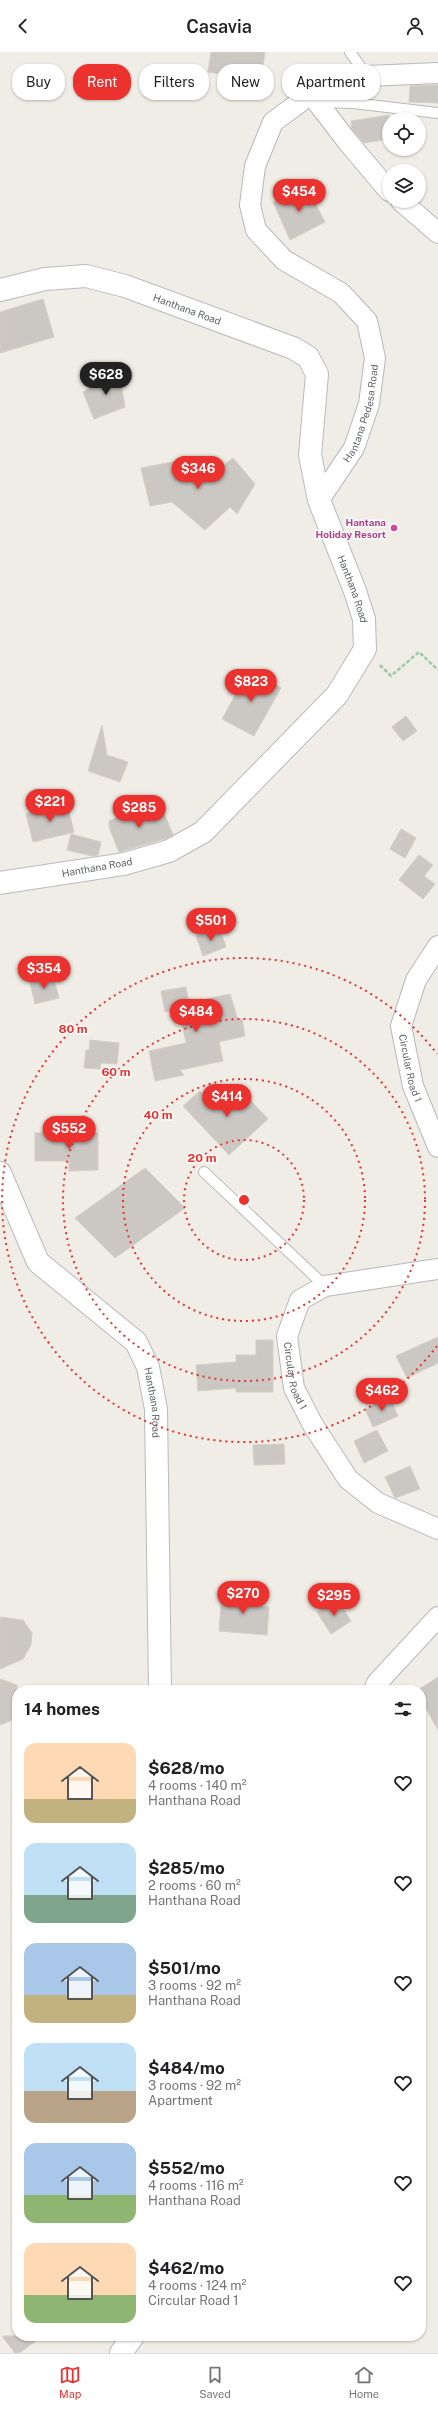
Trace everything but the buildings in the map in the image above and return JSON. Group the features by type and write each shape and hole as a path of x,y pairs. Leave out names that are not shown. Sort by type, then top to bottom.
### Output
{"street":[{"name":"Hantana Pedesa Road","path":"380,75 438,73"},
{"name":"Hantana Pedesa Road","path":"311,100 273,122 255,166 250,204 256,230 284,260 341,293 367,321 375,358 370,404 354,448 319,500"},
{"path":"316,100 382,182"},
{"path":"409,208 438,233"},
{"name":"Hanthana Road","path":"0,290 45,279 86,276 132,288 293,348 308,357 317,374 310,455 319,500 362,612 365,649 337,695 203,832 169,851 124,864 0,884"},
{"name":"Circular Road 1","path":"438,946 416,980 400,1026 413,1086 438,1147"},
{"name":"Hanthana Road","path":"0,1173 38,1262 136,1342 148,1366 156,1409 160,1685"},
{"name":"Circular Road 1","path":"438,1269 325,1286 300,1300 287,1336 294,1388 313,1425 348,1479 378,1503 438,1528"},
{"path":"376,1685 438,1617"},
{"path":"120,2353 129,2341"}],"lane":[{"path":"350,52 358,64"},
{"path":"330,100 438,113"},
{"path":"204,1172 325,1286"}],"path":[{"path":"365,649 391,676 418,652 438,670"}],"place":[{"name":"Hantana Holiday Resort","path":"394,528"}]}
